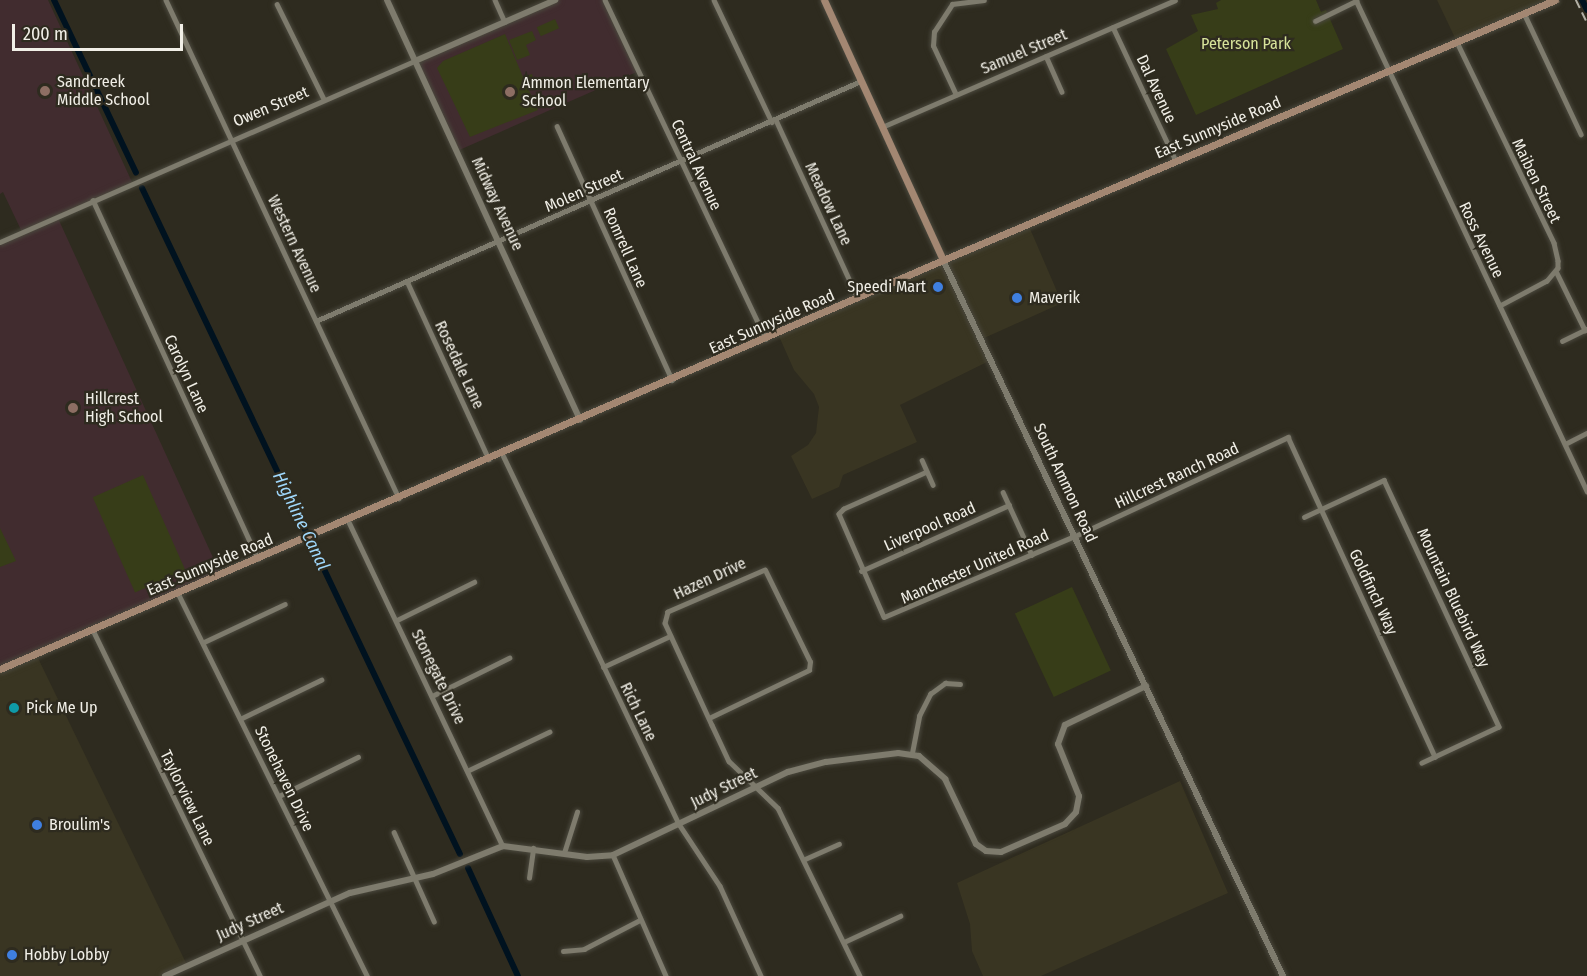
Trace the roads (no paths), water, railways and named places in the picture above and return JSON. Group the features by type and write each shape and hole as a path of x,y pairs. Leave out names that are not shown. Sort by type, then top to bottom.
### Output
{"main road":[{"name":"South Ammon Road","path":"824,0 943,260"},
{"name":"East Sunnyside Road","path":"0,669 580,420 943,260 1555,0"}],"street":[{"name":"Western Avenue","path":"166,0 399,498"},
{"name":"Midway Avenue","path":"387,0 580,420"},
{"path":"495,0 505,22"},
{"name":"Owen Street","path":"0,242 231,139 555,0"},
{"name":"Central Avenue","path":"605,0 766,339"},
{"name":"Meadow Lane","path":"714,0 858,299"},
{"path":"956,95 933,46 934,32 952,2 984,0"},
{"name":"Samuel Street","path":"882,127 1175,0"},
{"path":"1315,21 1356,0"},
{"name":"Ross Avenue","path":"1356,0 1587,491"},
{"path":"277,4 324,99"},
{"path":"1524,13 1581,134"},
{"name":"Dal Avenue","path":"1113,27 1176,161"},
{"name":"Maiben Street","path":"1457,42 1554,243 1556,271"},
{"path":"1046,56 1062,92"},
{"name":"Molen Street","path":"316,321 861,81"},
{"name":"Romrell Lane","path":"556,126 672,380"},
{"name":"Carolyn Lane","path":"93,200 258,559"},
{"name":"South Ammon Road","path":"943,260 1283,976"},
{"path":"1500,306 1548,281 1556,271 1586,330 1562,341"},
{"name":"Rosedale Lane","path":"407,281 489,459"},
{"path":"1565,444 1587,433"},
{"name":"Hillcrest Ranch Road","path":"1075,536 1288,437"},
{"name":"Goldfinch Way","path":"1288,437 1435,757"},
{"name":"Rich Lane","path":"502,453 679,824 720,886 761,976"},
{"path":"922,460 933,485"},
{"path":"861,571 839,514 844,509 927,472"},
{"name":"Mountain Bluebird Way","path":"1321,509 1384,480 1499,727 1435,757"},
{"path":"1003,492 1032,555"},
{"name":"Liverpool Road","path":"861,571 1009,505"},
{"path":"1304,517 1321,509"},
{"name":"Stonegate Drive","path":"348,520 434,695 503,846"},
{"name":"Manchester United Road","path":"861,571 885,617 1075,536"},
{"name":"Hazen Drive","path":"670,636 665,624 668,612 758,570 770,573 810,662 809,670 709,718"},
{"path":"397,620 474,582"},
{"name":"Stonehaven Drive","path":"178,593 242,718 367,976"},
{"path":"204,642 285,604"},
{"name":"Taylorview Lane","path":"93,630 260,976"},
{"path":"603,668 670,636 729,761 742,777 758,787 778,808 805,859 860,976"},
{"path":"434,695 509,658"},
{"path":"242,718 321,680"},
{"path":"960,684 945,683 930,694 919,716 912,753 928,762 945,779 976,844 986,851 1001,852 1065,824 1076,812 1079,796 1058,744 1065,725 1146,686"},
{"path":"469,770 549,732"},
{"name":"Judy Street","path":"165,976 330,902 376,885 415,878 503,846 534,848 587,857 613,855 788,772 826,762 912,753"},
{"path":"279,796 358,757"},
{"path":"1422,763 1435,757"},
{"path":"564,853 576,812"},
{"path":"394,832 434,921"},
{"path":"805,859 839,844"},
{"path":"529,878 534,848"},
{"path":"613,855 666,976"},
{"path":"844,942 900,916"},
{"path":"563,951 584,949 640,920"}],"waterway":[{"name":"Highline Canal","path":"54,0 136,173"},
{"path":"1582,0 1587,10"},
{"name":"Highline Canal","path":"142,188 460,854"},
{"path":"468,868 518,976"}],"railway":[{"path":"1576,0 1587,23"}],"place":[{"name":"Sandcreek Middle School","path":"45,91"},
{"name":"Ammon Elementary School","path":"510,92"},
{"name":"Speedi Mart","path":"938,287"},
{"name":"Maverik","path":"1017,298"},
{"name":"Hillcrest High School","path":"73,408"},
{"name":"Pick Me Up","path":"14,708"},
{"name":"Broulim's","path":"37,825"},
{"name":"Hobby Lobby","path":"12,955"}],"park label":[{"name":"Peterson Park","path":"1246,44"}]}
